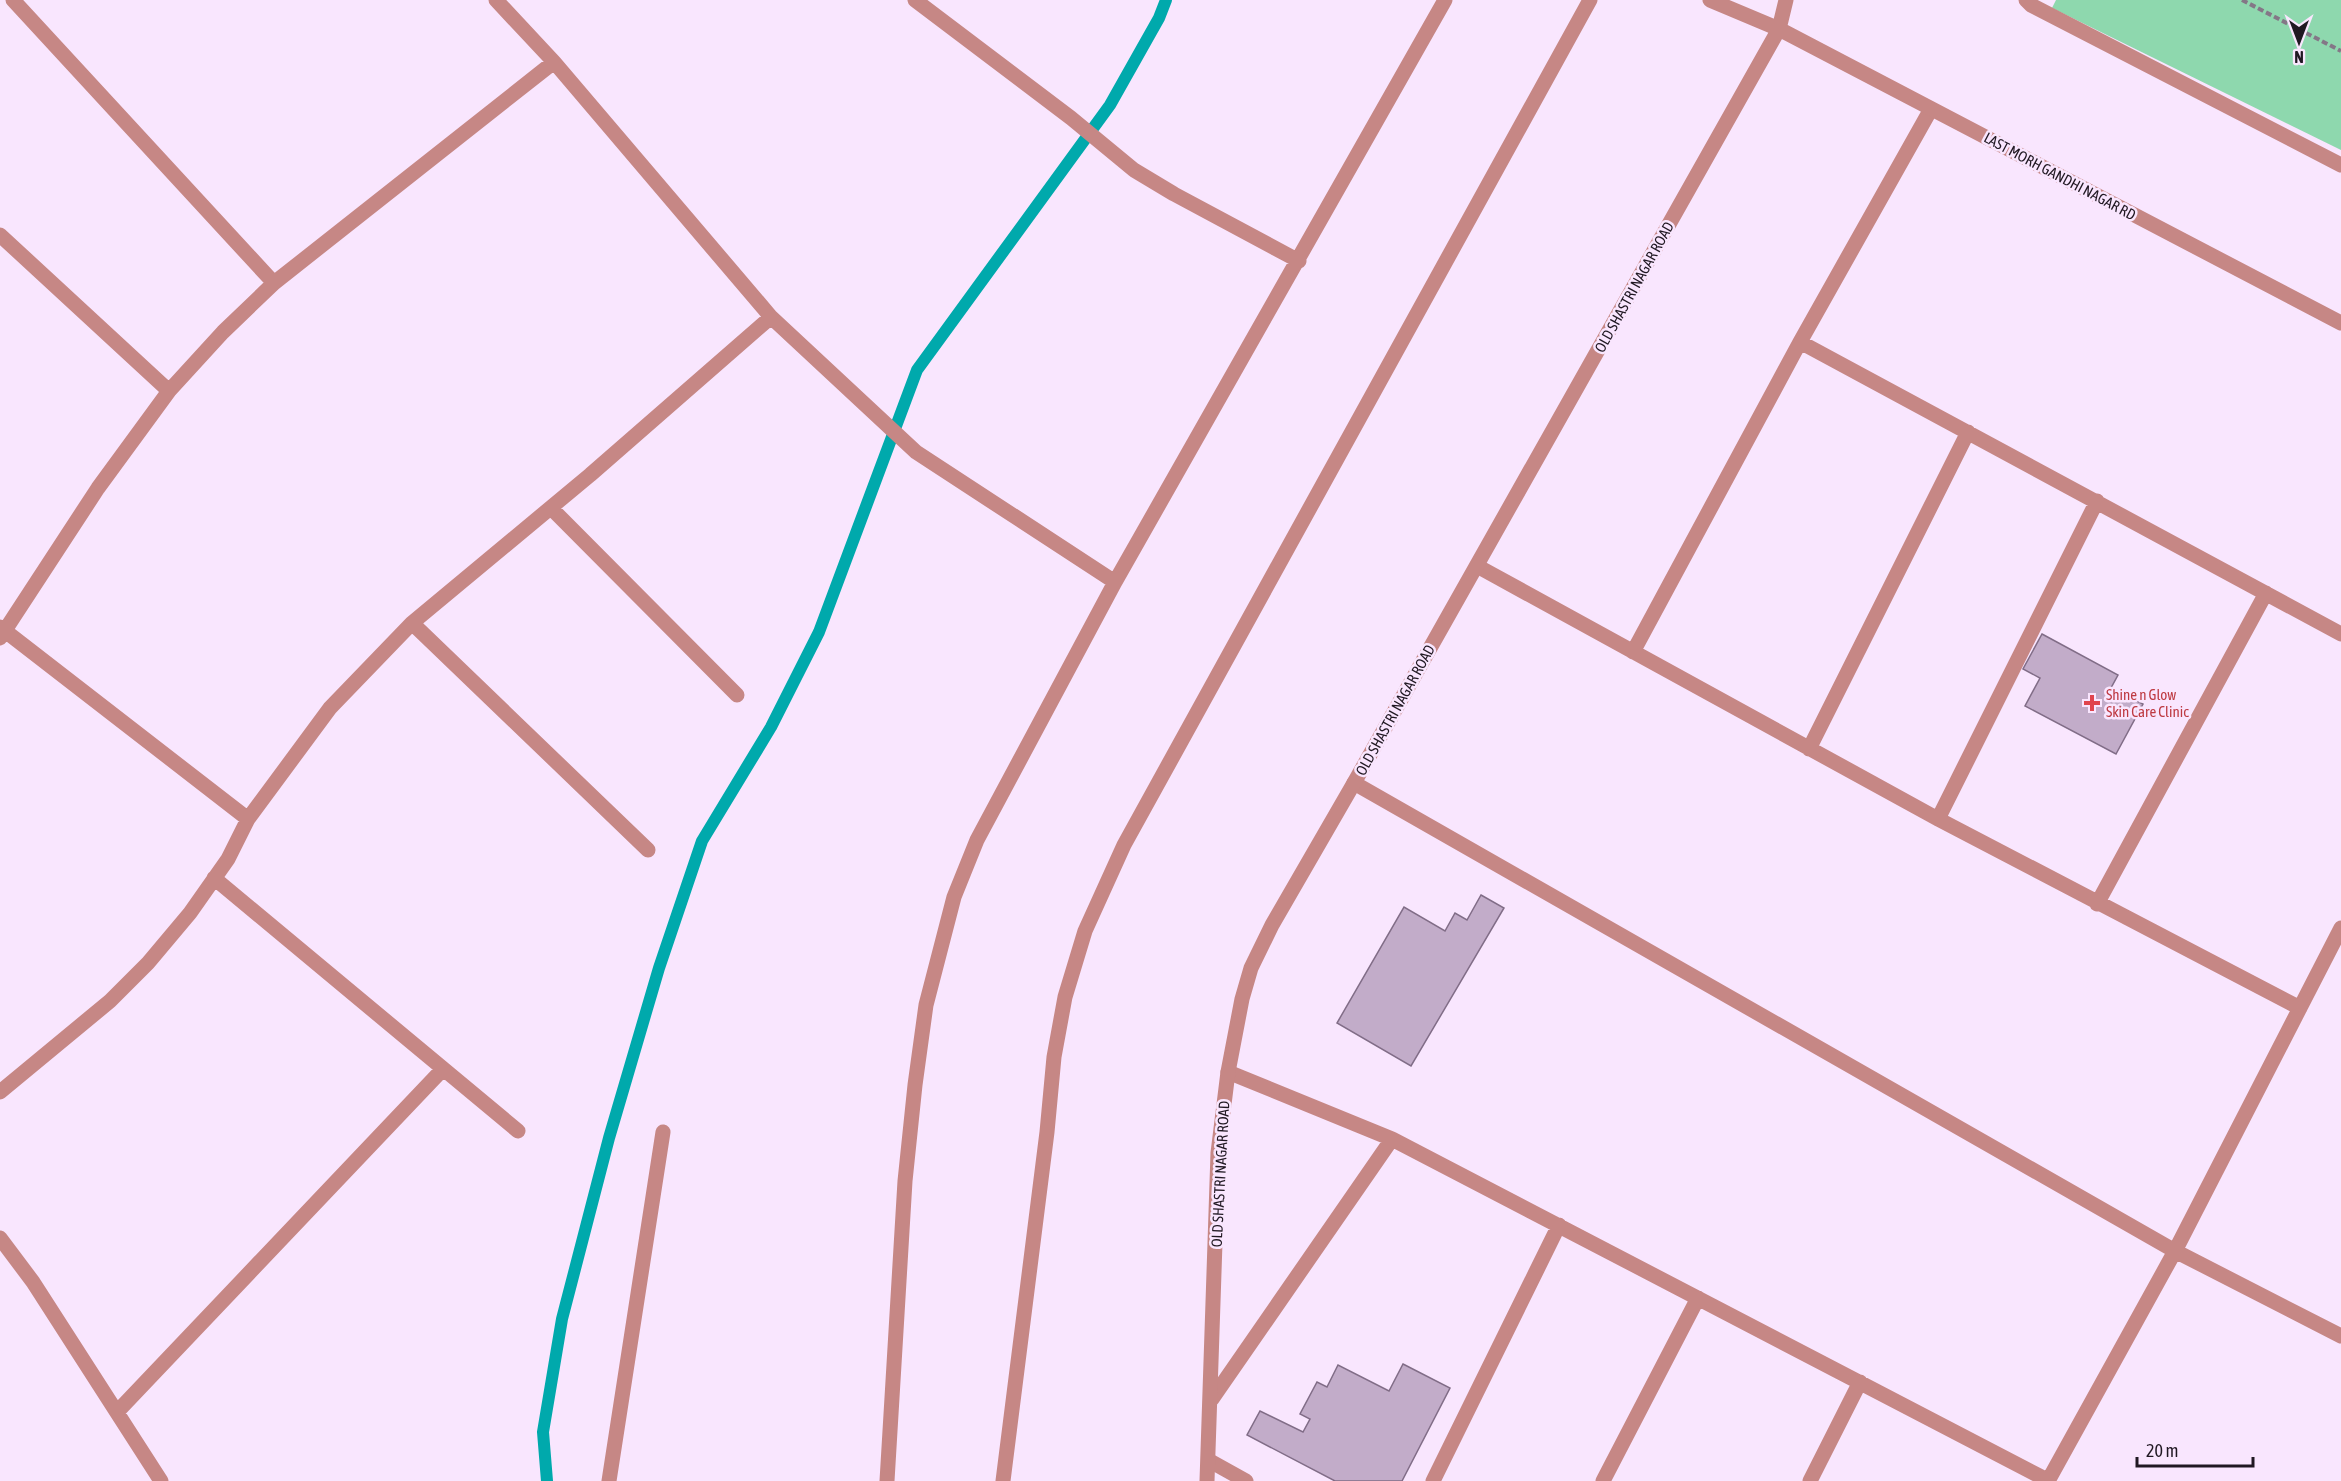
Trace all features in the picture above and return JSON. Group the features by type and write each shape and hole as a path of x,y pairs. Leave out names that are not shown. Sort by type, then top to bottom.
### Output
{"street":[{"path":"13,0 274,283"},
{"path":"496,0 554,62 771,317 864,406 916,452 1115,582"},
{"path":"915,0 1071,118 1134,170 1299,261"},
{"path":"887,1481 905,1181 926,1005 954,897 977,840 1115,582 1445,0"},
{"path":"1003,1481 1047,1132 1054,1057 1065,997 1085,931 1129,835 1590,0"},
{"name":"LAST MORH GANDHI NAGAR RD","path":"1710,0 1779,29 2341,323"},
{"name":"OLD SHASTRI NAGAR ROAD","path":"1208,1481 1218,1154 1228,1072 1242,999 1251,968 1272,925 1779,29 1786,0"},
{"path":"2026,0 2341,165"},
{"path":"248,819 2,632 98,488 169,391 223,332 274,283 554,62"},
{"path":"1633,652 1800,342 1931,109"},
{"path":"0,235 169,391"},
{"path":"0,1092 110,1000 140,971 190,913 228,859 248,819 330,708 412,623 550,508 771,317"},
{"path":"1800,342 2341,634"},
{"path":"1809,749 1968,432"},
{"path":"1938,819 2097,501"},
{"path":"550,508 737,695"},
{"path":"1477,566 1938,819 2300,1008"},
{"path":"2097,903 2266,593"},
{"path":"412,623 648,850"},
{"path":"1354,783 2175,1251 2341,1336"},
{"path":"214,878 518,1131"},
{"path":"1228,1072 1392,1139 2048,1481 2175,1251 2341,928"},
{"path":"117,1412 443,1069"},
{"path":"609,1481 663,1132"},
{"path":"1212,1399 1392,1139"},
{"path":"1433,1481 1559,1226"},
{"path":"0,1238 33,1282 161,1481"},
{"path":"1603,1481 1698,1298"},
{"path":"1810,1481 1860,1382"},
{"path":"1210,1461 1246,1481"}],"path":[{"path":"2242,0 2341,51"}],"green space":[{"path":"2056,0 2341,0 2341,150 2052,8"}],"building":[{"path":"2042,634 2118,675 2111,688 2143,704 2116,754 2025,706 2040,678 2023,669"},
{"path":"1481,895 1504,908 1411,1066 1337,1023 1404,907 1445,931 1455,913 1467,920"},
{"path":"1403,1364 1450,1388 1402,1481 1335,1481 1247,1435 1260,1411 1303,1432 1310,1419 1300,1414 1317,1382 1327,1387 1338,1365 1389,1391"}],"waterway":[{"path":"547,1481 543,1432 562,1319 609,1138 659,968 702,841 771,727 819,632 917,370 1110,105 1159,18 1166,0"}],"place":[{"name":"Shine n Glow Skin Care Clinic","path":"2092,703"}]}
